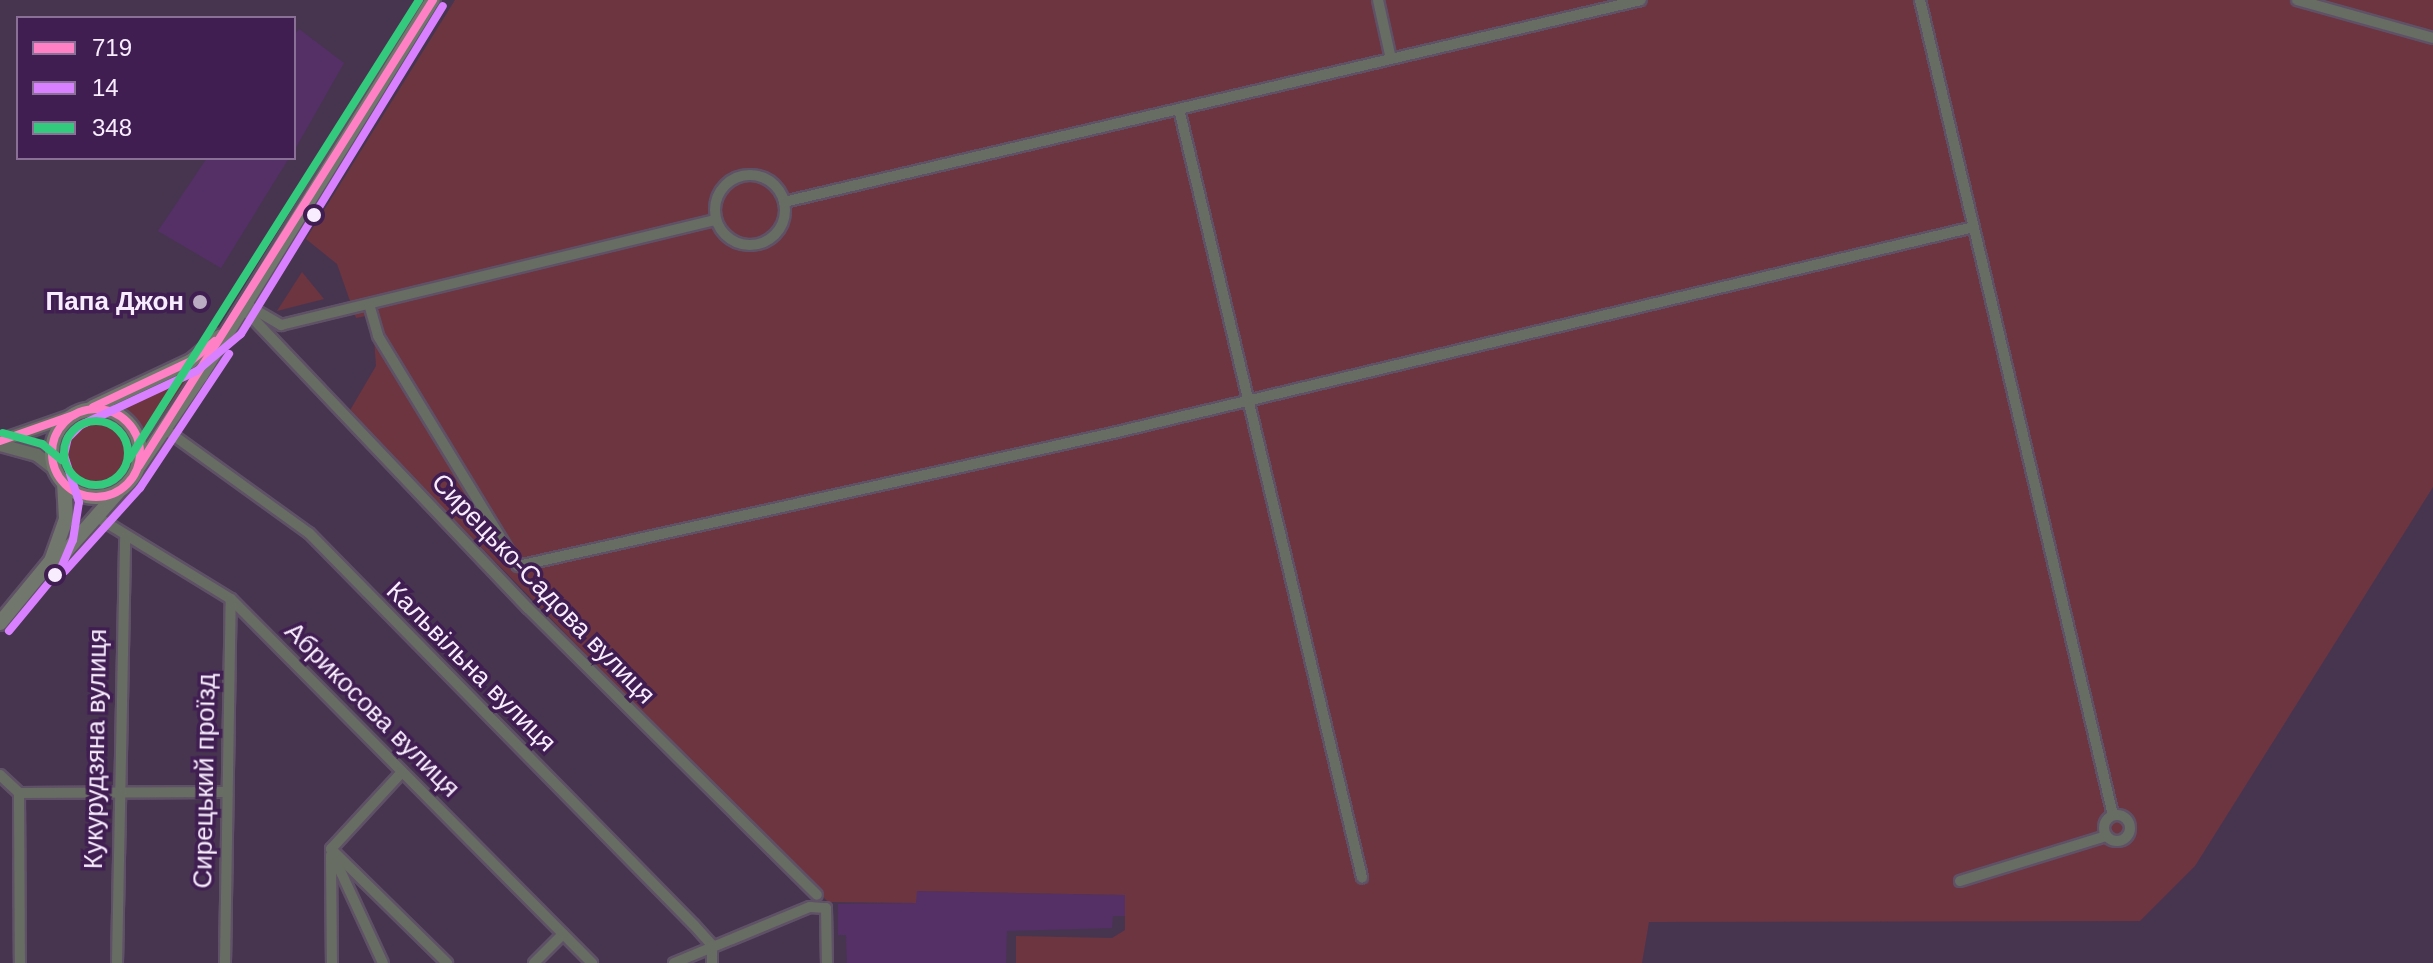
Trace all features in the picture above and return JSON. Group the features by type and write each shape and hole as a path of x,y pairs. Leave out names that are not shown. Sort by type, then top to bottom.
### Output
{"main road":[{"path":"0,623 97,517 166,430 433,0"},
{"path":"118,492 90,497 64,484 55,469 53,443 74,415 191,361 232,326"},
{"path":"93,407 121,416 131,425 141,451 139,466"},
{"path":"40,576 62,536 64,484"}],"street":[{"path":"1378,0 1391,59"},
{"path":"784,202 1641,0"},
{"path":"1920,0 2113,815"},
{"path":"2297,0 2433,38"},
{"path":"1179,109 1362,877"},
{"path":"737,177 771,182 784,202 782,225 756,245 727,238 715,220 720,190 737,177"},
{"path":"244,306 281,325 715,220"},
{"path":"369,304 378,336 518,566 1250,399 1974,227"},
{"name":"Сирецько-Садова вулиця","path":"244,306 528,608 817,895"},
{"path":"0,443 74,415"},
{"name":"Кальвільна вулиця","path":"166,430 309,533 712,945"},
{"path":"0,443 37,455 55,469"},
{"name":"Абрикосова вулиця","path":"97,517 125,537 231,599 592,963"},
{"name":"Кукурудзяна вулиця","path":"117,963 116,793 125,537"},
{"name":"Сирецький проїзд","path":"225,963 231,599"},
{"path":"332,963 331,849 402,772"},
{"path":"0,775 19,793 226,792"},
{"path":"19,793 20,963"},
{"path":"1960,881 2106,836 2118,841 2130,830 2126,818 2113,815"},
{"path":"2106,836 2104,824 2113,815"},
{"path":"331,849 383,963"},
{"path":"331,849 447,963"},
{"path":"674,963 810,907 826,908 827,963"},
{"path":"534,963 563,934"},
{"path":"712,945 712,963"}],"shaded area":[{"path":"455,0 2433,0 2433,487 2195,866 2140,921 1649,922 1642,963 1016,963 1016,936 1112,938 1125,930 1125,895 917,891 916,903 828,902 349,412 376,366 374,338 366,316 356,318 337,264 306,239"},
{"path":"299,29 344,63 296,147 296,33"},
{"path":"206,160 288,160 221,268 158,231"},
{"path":"302,272 324,299 277,311"},
{"path":"195,369 199,371 148,447 137,424 115,406"},
{"path":"95,418 115,424 125,434 131,454 125,474 115,484 95,490 75,484 65,474 59,454 65,434 75,424"},
{"path":"916,891 1125,895 1125,916 1113,916 1112,928 1007,931 1006,963 847,963 846,935 838,935 838,904 916,903"}],"transit line":[{"name":"348","path":"129,459 419,0"},
{"name":"719","path":"139,466 433,0"},
{"name":"14","path":"9,631 61,568 73,540 79,502 64,455 68,438 81,425 197,371 241,334 443,6"},
{"name":"719","path":"93,407 191,361 215,341"},
{"name":"14","path":"65,571 140,488 229,354"},
{"name":"719","path":"96,409 121,416 133,428 140,453 133,478 121,490 96,497 71,490 59,478 52,453 59,428 71,416 96,409"},
{"name":"719","path":"0,441 74,415"},
{"name":"348","path":"90,421 102,421 119,430 126,441 128,453 126,465 119,476 102,485 90,485 78,480 69,471 64,459 64,447 69,435 78,426 90,421"},
{"name":"348","path":"3,433 42,444 62,460"}],"place":[{"name":"Папа Джон","path":"200,302"}]}
